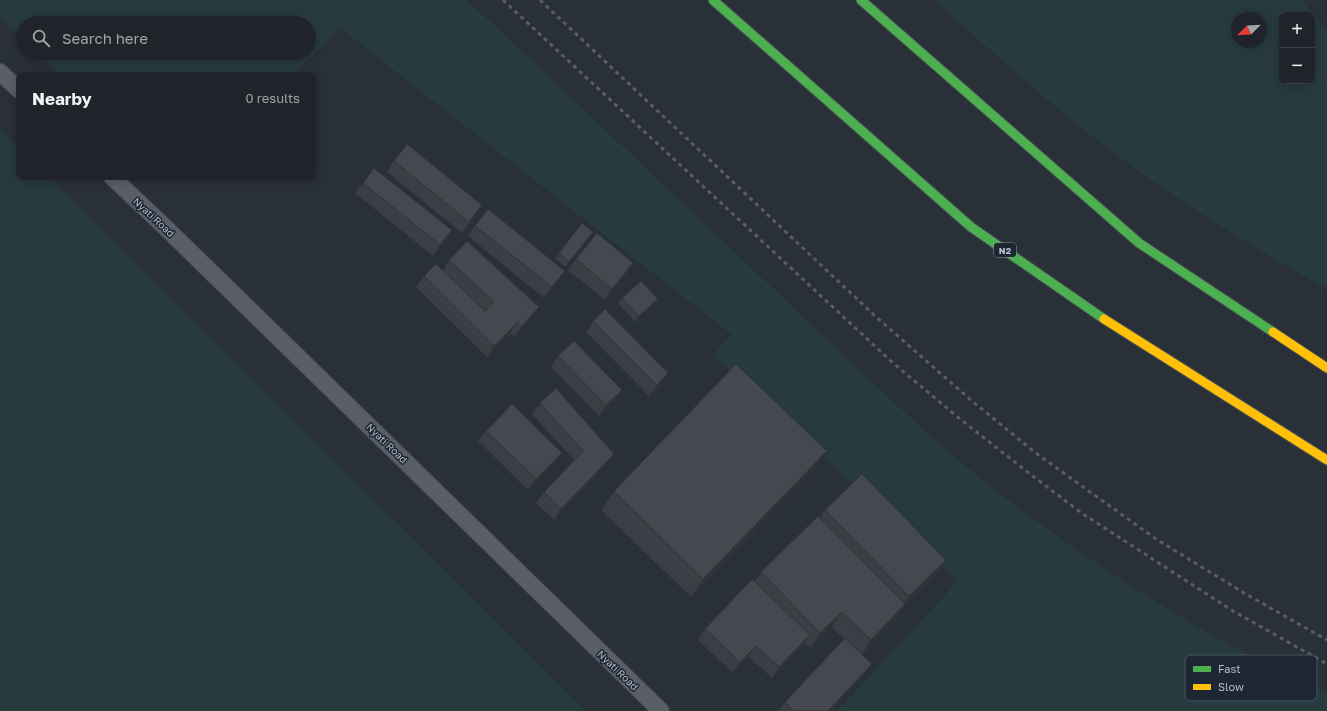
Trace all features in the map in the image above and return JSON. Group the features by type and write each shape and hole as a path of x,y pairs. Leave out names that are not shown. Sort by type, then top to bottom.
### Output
{"highway":[{"name":"N2","path":"713,0 971,227 1092,312 1327,460"},
{"path":"861,0 1139,243 1327,368"}],"lane":[{"path":"0,72 16,87"},
{"name":"Nyati Road","path":"115,180 661,711"}],"green space":[{"path":"0,0 466,0 871,381 961,463 1042,525 1091,559 1193,624 1249,655 1185,655 1185,701 1317,701 1317,689 1327,694 1327,711 837,711 958,581 713,355 732,335 340,28 316,52 316,16 16,16 16,33 0,18"},
{"path":"934,0 1302,0 1312,12 1279,12 1279,84 1315,84 1315,16 1327,30 1327,289 1223,228 1123,160 1098,141 1004,62"},
{"path":"44,60 308,60 296,72 57,72"},
{"path":"0,129 16,145 16,180 52,180 586,711 0,711"}],"building":[{"path":"407,144 482,205 469,222 394,161"},
{"path":"374,168 452,230 440,245 363,183"},
{"path":"488,209 565,271 552,287 475,226"},
{"path":"582,223 593,232 569,262 559,253"},
{"path":"597,233 633,263 612,289 576,259"},
{"path":"467,241 539,307 522,326 518,322 494,346 424,276 436,264 485,311 494,302 449,260"},
{"path":"641,281 658,299 639,316 622,298"},
{"path":"605,309 668,373 657,385 593,321"},
{"path":"574,341 622,390 606,405 558,356"},
{"path":"736,364 827,451 703,579 614,491"},
{"path":"556,388 614,454 561,509 544,492 583,451 540,403"},
{"path":"512,404 562,453 536,479 486,431"},
{"path":"862,474 946,560 909,596 825,510"},
{"path":"818,516 905,604 871,640 842,612 820,633 761,572"},
{"path":"752,579 810,635 779,667 756,646 740,662 705,629"},
{"path":"845,638 872,664 828,711 794,711 785,702"}],"railway":[{"path":"503,0 893,363 960,419 1083,514 1233,611 1311,655"},
{"path":"540,0 875,316 972,401 1037,454 1156,539 1244,593 1327,640"},
{"path":"1317,658 1327,664"}],"traffic: fast":[{"path":"713,0 971,227 1104,319"},
{"path":"861,0 1139,243 1273,332"}],"traffic: slow":[{"path":"1104,319 1327,460"},
{"path":"1273,332 1327,368"}]}
